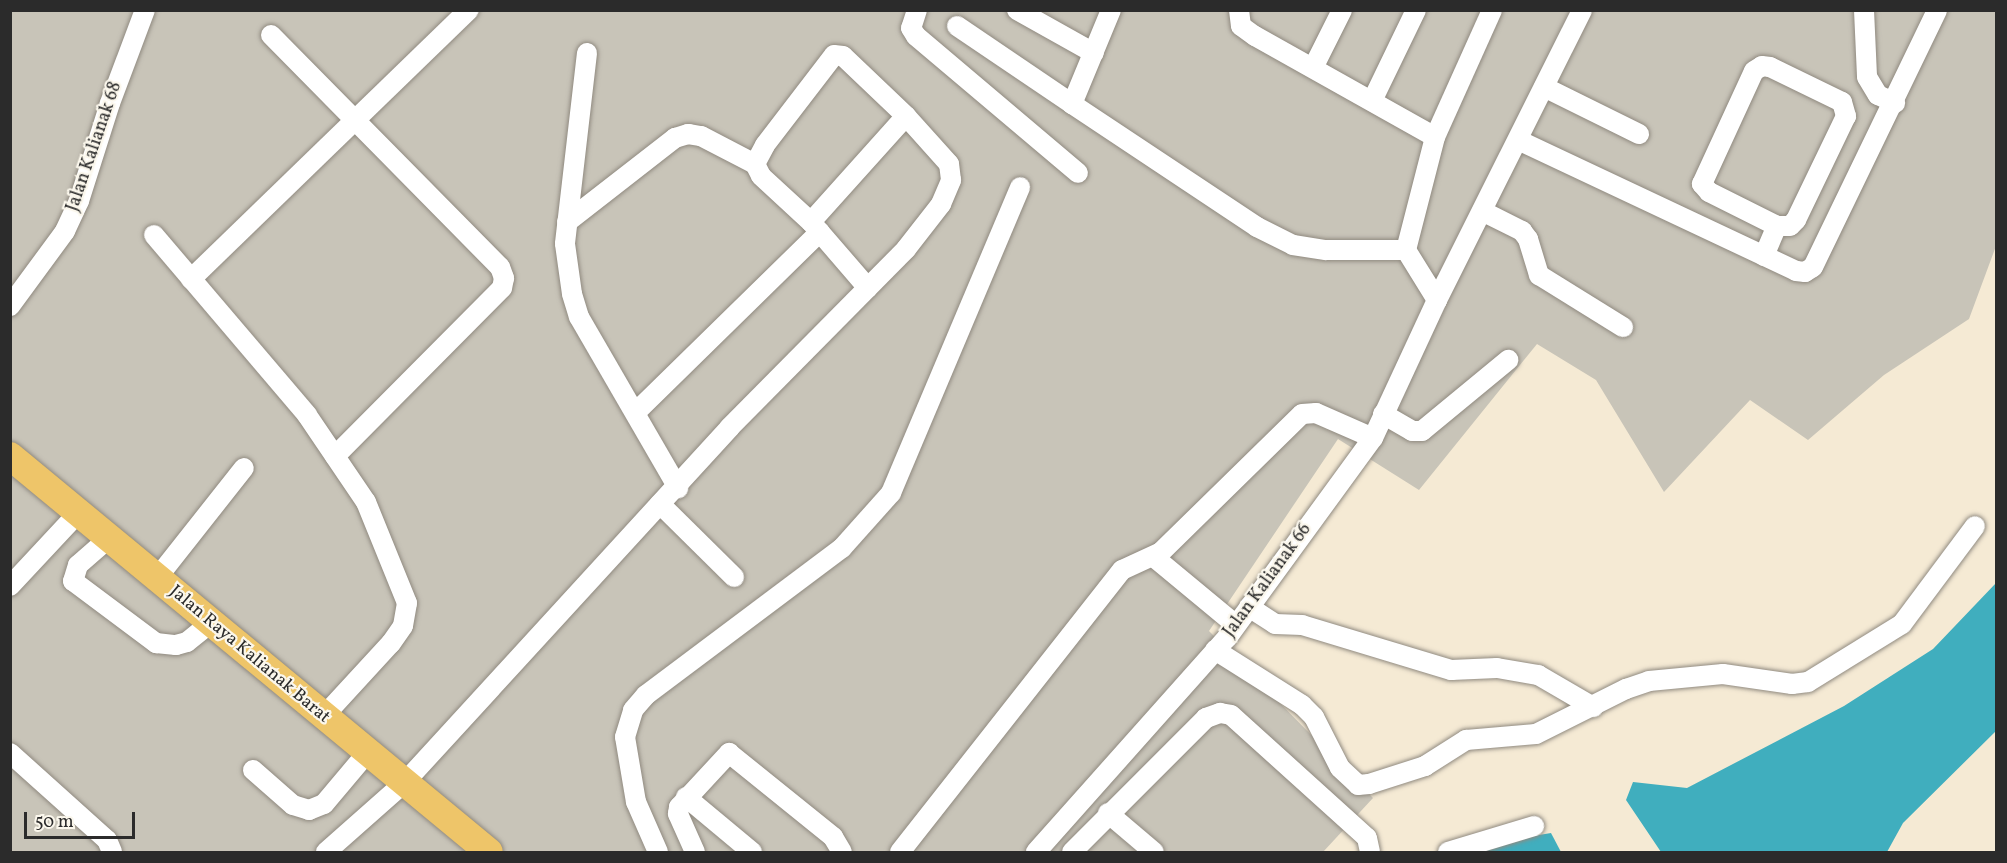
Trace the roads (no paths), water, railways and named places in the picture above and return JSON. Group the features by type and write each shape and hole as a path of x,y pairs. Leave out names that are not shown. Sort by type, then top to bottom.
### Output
{"highway":[{"name":"Jalan Raya Kalianak Barat","path":"15,467 109,538 489,852"}],"lane":[{"name":"Jalan Kalianak 68","path":"10,306 65,231 79,201 110,103 145,10"},
{"path":"191,279 469,10"},
{"path":"917,10 911,28 916,36 1078,173"},
{"path":"1017,10 1094,52"},
{"path":"1072,104 1111,10"},
{"path":"1239,10 1241,26 1373,99 1435,137"},
{"path":"1314,66 1342,10"},
{"path":"1373,99 1416,10"},
{"path":"1437,300 1406,250 1435,137 1492,10"},
{"name":"Jalan Kalianak 66","path":"1036,852 1236,625 1373,438 1437,300 1582,10"},
{"path":"1864,10 1867,77 1878,94 1895,103"},
{"path":"1518,140 1796,271 1813,267 1895,103 1937,10"},
{"path":"957,26 1257,227 1293,245 1326,250 1406,250"},
{"path":"272,35 500,267 504,278 502,288 335,456"},
{"path":"587,53 567,222 567,268 579,317 637,411 678,488"},
{"path":"326,852 405,782 660,504 678,488 730,428 868,288 941,204 951,180 949,164 906,116 843,56 834,55 755,164"},
{"path":"1762,66 1770,66 1842,102 1846,116 1796,219 1790,226 1777,226 1708,192 1702,184 1754,71 1762,66"},
{"path":"1544,87 1639,134"},
{"path":"637,411 816,227 906,116"},
{"path":"567,222 675,138 688,134 701,136 755,164 761,176 816,227 868,288"},
{"path":"658,852 636,802 625,736 633,710 646,695 843,548 891,493 1020,187"},
{"path":"1482,211 1522,231 1528,239 1539,275 1623,327"},
{"path":"1764,256 1777,226"},
{"path":"154,235 307,415 366,502 406,603 403,626 391,643 323,717"},
{"path":"1383,414 1412,431 1422,431 1508,360"},
{"path":"900,852 1122,570 1155,558 1302,414 1316,413 1373,438"},
{"path":"157,578 244,468"},
{"path":"660,504 734,577"},
{"path":"10,586 78,513"},
{"path":"1215,650 1302,705 1314,717 1340,768 1358,785 1425,766 1466,740 1536,734 1626,689 1682,676 1723,674 1792,684 1808,682 1902,624 1975,526"},
{"path":"109,538 78,565 73,581 156,643 177,645 187,642 212,622"},
{"path":"1155,558 1236,625"},
{"path":"1249,607 1275,624 1302,625 1451,670 1497,668 1538,675 1593,707"},
{"path":"1072,852 1108,813 1206,718 1226,713 1367,838 1370,852"},
{"path":"10,753 107,840 112,852"},
{"path":"253,770 293,805 309,810 324,804 367,753"},
{"path":"695,852 678,813 686,797 729,753 833,837 842,852"},
{"path":"686,797 752,852"},
{"path":"1108,813 1154,852"},
{"path":"1448,852 1534,826"}],"water":[{"path":"1996,583 1996,731 1903,823 1887,852 1661,852 1626,800 1633,782 1687,788 1844,706 1933,649"},
{"path":"1551,833 1561,852 1471,852 1504,841"}]}
